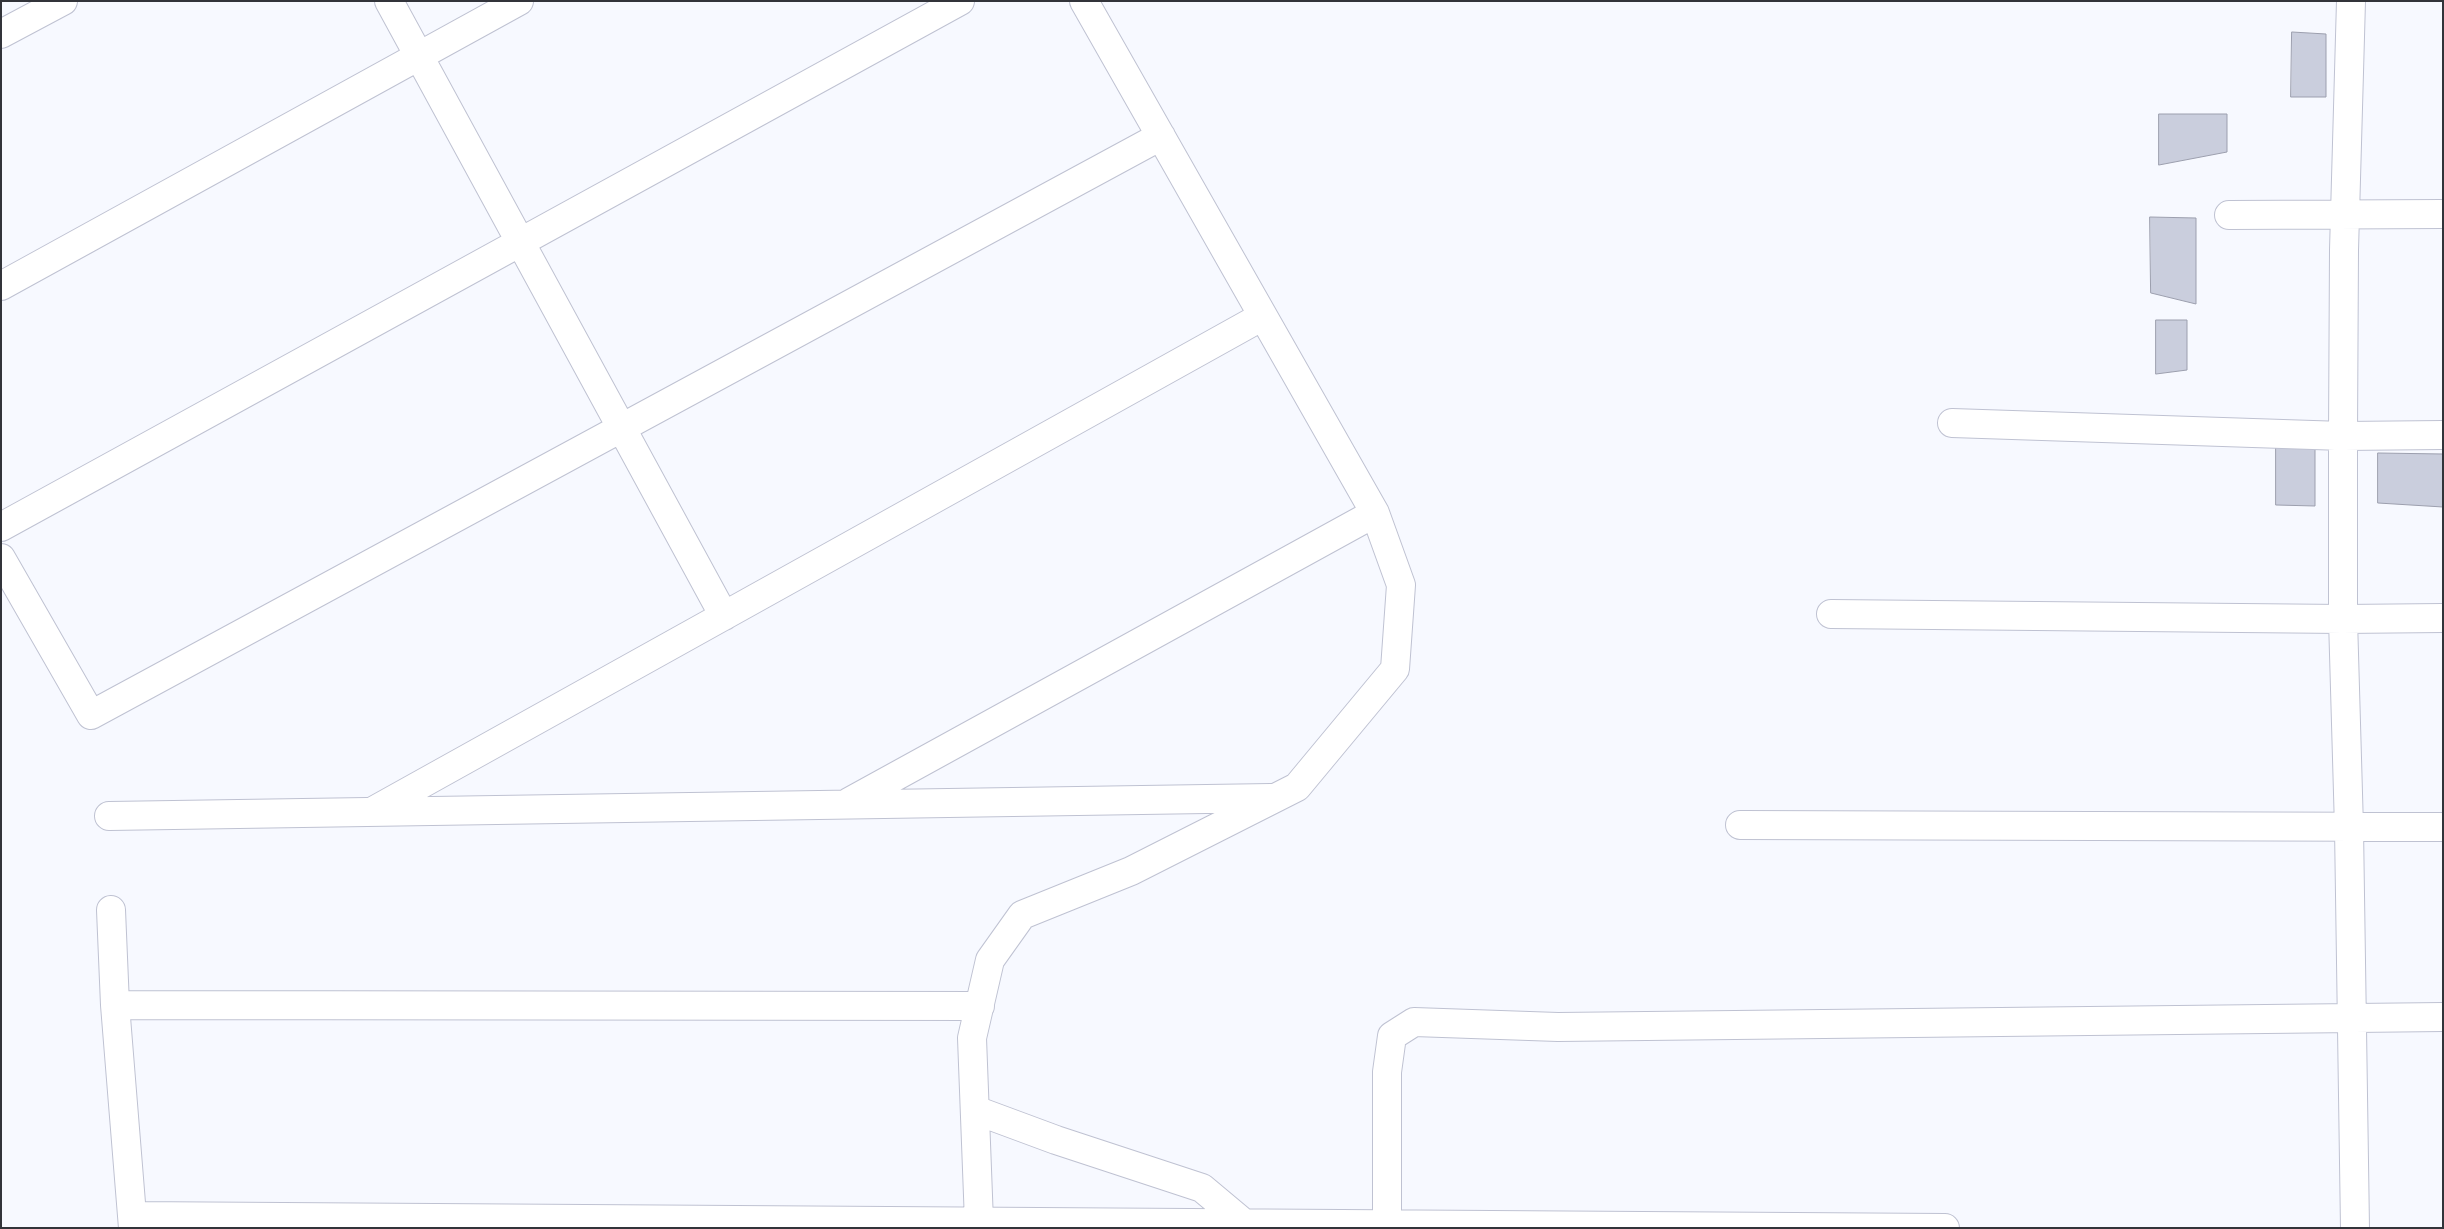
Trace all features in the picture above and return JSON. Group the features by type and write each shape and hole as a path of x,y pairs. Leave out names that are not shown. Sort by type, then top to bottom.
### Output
{"street":[{"path":"1,34 62,1"},
{"path":"389,1 724,616"},
{"path":"1,286 519,1"},
{"path":"1,527 960,1"},
{"path":"979,1222 972,1038 990,960 1022,915 1131,872 1298,788 1395,669 1401,586 1375,513 1084,1"},
{"path":"2351,1 2345,214 2343,620 2349,828 2350,1016 2355,1228"},
{"path":"1,558 91,715 1161,136"},
{"path":"2229,216 2443,214"},
{"path":"370,812 1263,316"},
{"path":"1952,423 2343,436 2443,435"},
{"path":"844,805 1375,513"},
{"path":"1831,614 2343,620 2443,618"},
{"path":"109,816 1278,798"},
{"path":"1740,824 2443,827"},
{"path":"110,910 115,1006 133,1222 979,1222 1945,1228"},
{"path":"115,1006 980,1006"},
{"path":"1387,1225 1387,1072 1392,1036 1414,1022 1558,1027 2443,1016"},
{"path":"975,1110 1056,1140 1202,1188 1245,1224"}],"building":[{"path":"2292,32 2326,34 2326,97 2291,97"},
{"path":"2159,114 2227,114 2227,152 2159,165"},
{"path":"2150,217 2196,218 2196,304 2151,293"},
{"path":"2156,320 2187,320 2187,370 2156,374"},
{"path":"2276,443 2315,445 2315,506 2276,505"},
{"path":"2378,453 2443,454 2443,507 2378,503"}]}
